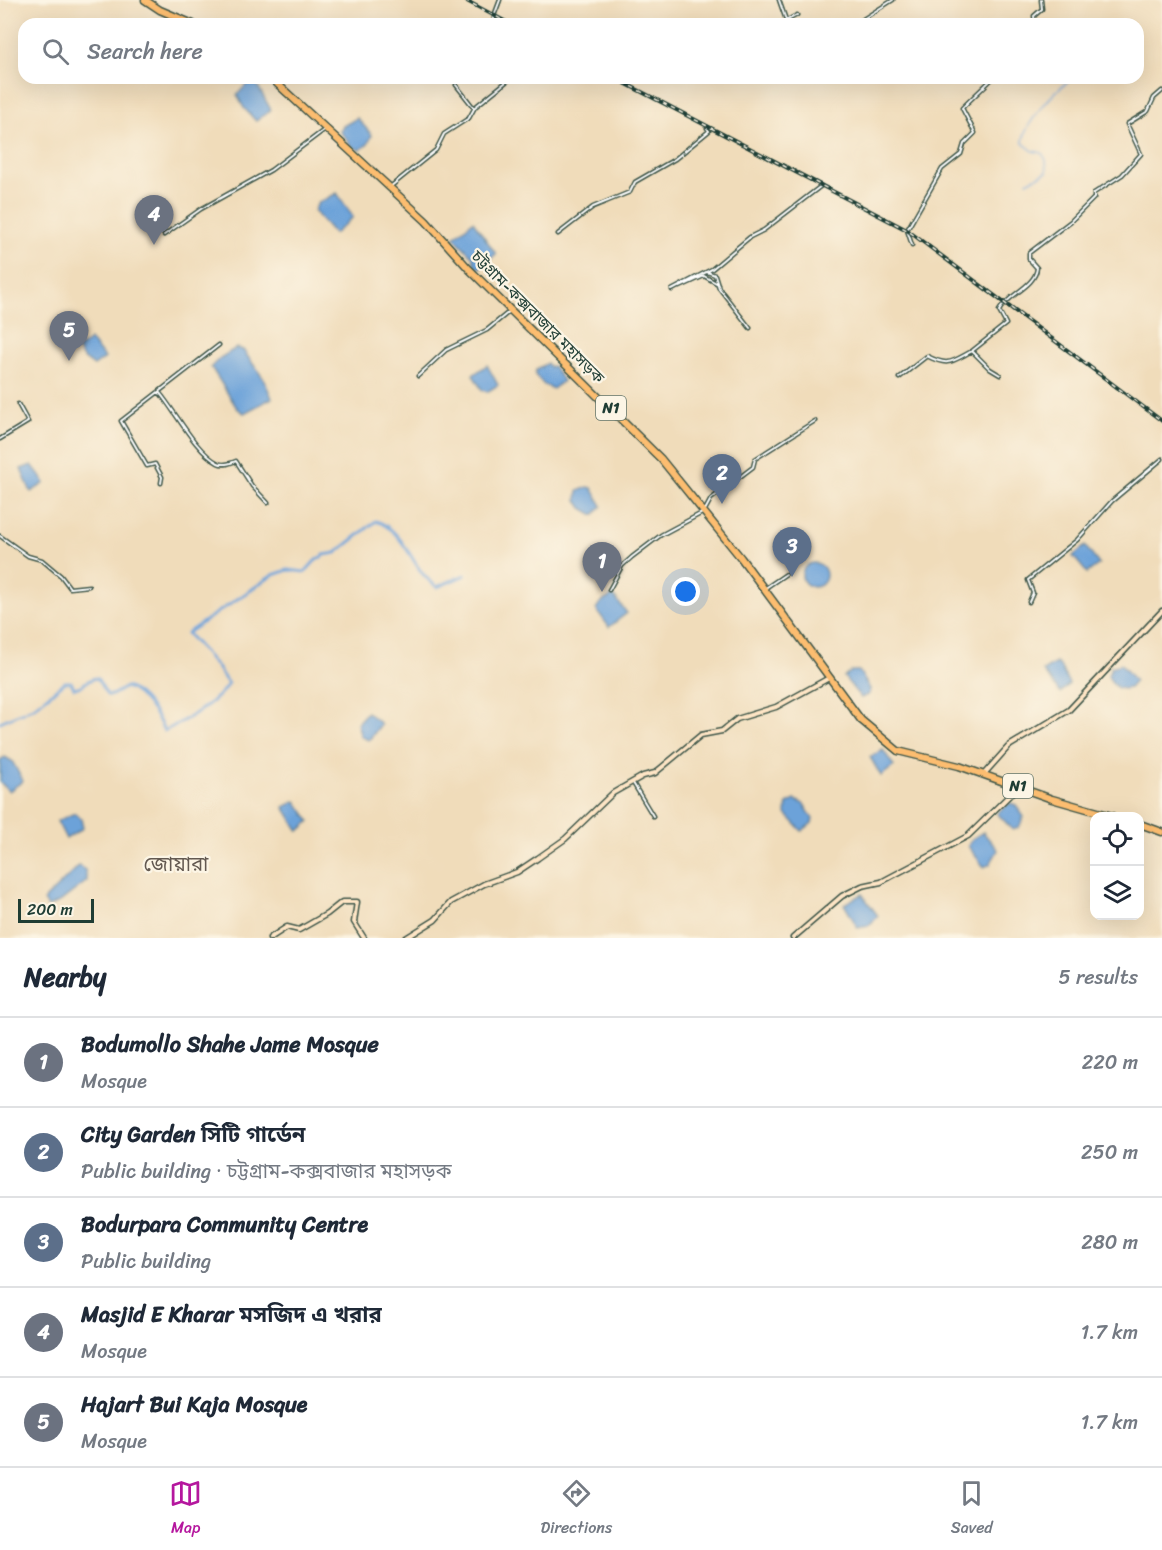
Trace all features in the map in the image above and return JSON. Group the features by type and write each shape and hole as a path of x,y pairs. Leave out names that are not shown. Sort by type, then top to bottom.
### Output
{"highway":[{"path":"145,0 179,18"},
{"name":"চট্টগ্রাম-কক্সবাজার মহাসড়ক","path":"277,84 390,187 510,310 661,459 764,589 861,720 898,751 984,774 1099,812"},
{"path":"1144,825 1162,832"}],"street":[{"path":"494,18 500,0"},
{"path":"779,0 785,18"},
{"path":"865,18 893,0"},
{"path":"1034,18 1042,9 1041,0"},
{"path":"790,18 797,15"},
{"path":"390,187 436,150 444,134 465,122 474,108 504,84"},
{"path":"912,244 907,230 942,169 961,154 964,144 975,134 962,108 987,84"},
{"path":"456,85 474,108"},
{"path":"899,378 927,356 938,364 951,363 972,351 1006,324 999,311 1003,302 1021,291 1037,273 1037,268 1029,258 1029,253 1071,221 1094,198 1094,193 1122,175 1141,154 1126,124 1148,111 1154,98 1162,91"},
{"path":"558,234 587,211 630,192 635,182 684,153 709,131 707,128"},
{"path":"164,236 201,210 271,170 325,129"},
{"path":"718,284 704,276 674,289 707,272 821,186"},
{"path":"707,272 715,275 718,284 750,328"},
{"path":"418,376 446,350 487,330 510,310"},
{"path":"161,483 162,477 155,464 147,466 141,459 121,421 219,345"},
{"path":"972,351 990,369 1000,375"},
{"path":"159,392 190,435 210,456 218,464 226,465 236,461 252,486 268,503"},
{"path":"0,439 28,422 18,404"},
{"path":"609,590 622,566 650,543 704,512 711,499 753,467 755,459 815,421"},
{"path":"1029,602 1033,594 1028,580 1077,540 1109,504 1162,459"},
{"path":"0,536 28,556 42,560 61,576 70,588 89,586"},
{"path":"764,589 786,574"},
{"path":"984,774 1009,746 1069,710 1082,693 1119,658 1162,611"},
{"path":"406,938 435,921 451,902 484,884 517,872 538,858 584,823 600,804 633,783 655,773 682,748 707,732 722,731 737,718 776,706 830,678"},
{"path":"633,783 653,816"},
{"path":"793,938 842,896 862,886 881,882 968,836 1018,787"},
{"path":"270,938 287,927 299,930 327,914 342,902 349,900 357,902 354,922 364,938"}],"water":[{"path":"247,84 257,85 271,110 256,121 244,108 237,95"},
{"path":"357,118 372,135 368,144 360,150 352,147 340,131 343,126"},
{"path":"337,193 353,217 334,234 314,211 318,203"},
{"path":"473,221 496,254 480,268 475,267 473,257 454,237"},
{"path":"90,340 105,358 94,366 83,358 77,349"},
{"path":"236,348 243,350 263,378 272,398 244,413 237,408 211,367"},
{"path":"547,363 550,367 553,366 563,381 553,389 544,385 535,375 536,370"},
{"path":"487,365 498,385 487,392 482,390 473,375"},
{"path":"32,465 43,479 44,484 31,492 21,469"},
{"path":"588,487 592,488 602,506 594,515 582,508 577,500 578,491"},
{"path":"1085,546 1099,564 1087,573 1073,556"},
{"path":"814,563 823,566 826,575 823,584 814,587 805,584 802,575 805,566"},
{"path":"613,595 627,613 609,627 596,609 600,603"},
{"path":"1056,663 1060,666 1069,684 1060,693 1043,671"},
{"path":"1121,664 1135,681 1129,688 1116,687 1108,676 1111,667"},
{"path":"852,671 859,671 870,689 869,694 861,698 844,677"},
{"path":"367,712 381,724 369,740 361,737 357,723"},
{"path":"883,750 894,766 881,776 870,757"},
{"path":"5,757 12,761 23,781 9,791 0,782 0,760"},
{"path":"795,800 804,804 813,819 812,823 802,831 786,814 787,804"},
{"path":"296,801 310,821 299,831 284,807"},
{"path":"1010,803 1016,805 1024,817 1019,827 1013,830 997,813"},
{"path":"75,813 81,819 83,828 66,839 57,821"},
{"path":"983,832 998,850 990,864 984,867 968,846 972,839"},
{"path":"79,866 85,870 87,881 61,901 48,907 44,901 46,898"},
{"path":"862,894 878,916 868,926 858,928 844,904"}],"waterway":[{"path":"1027,182 1047,172 1046,160 1042,153 1033,151 1023,143 1025,135 1035,116 1066,84"},
{"path":"0,722 34,707 65,682 71,682 74,688 97,678 107,695 112,695 126,687 132,690 149,705 164,731 172,727 208,705 228,684 216,666 187,633 273,575 288,570 305,572 315,561 324,555 336,553 376,521 384,524 396,535 422,573 437,587 465,575"}],"railway":[{"path":"465,0 499,18"},
{"path":"627,84 907,230 1162,421"}],"place":[{"name":"Masjid E Kharar মসজিদ এ খরার","path":"154,245"},
{"name":"Hajart Bui Kaja Mosque","path":"69,361"},
{"name":"City Garden সিটি গার্ডেন","path":"722,504"},
{"name":"Bodurpara Community Centre","path":"792,577"},
{"name":"Bodumollo Shahe Jame Mosque","path":"602,592"}],"district":[{"name":"জোয়ারা","path":"176,864"}]}
